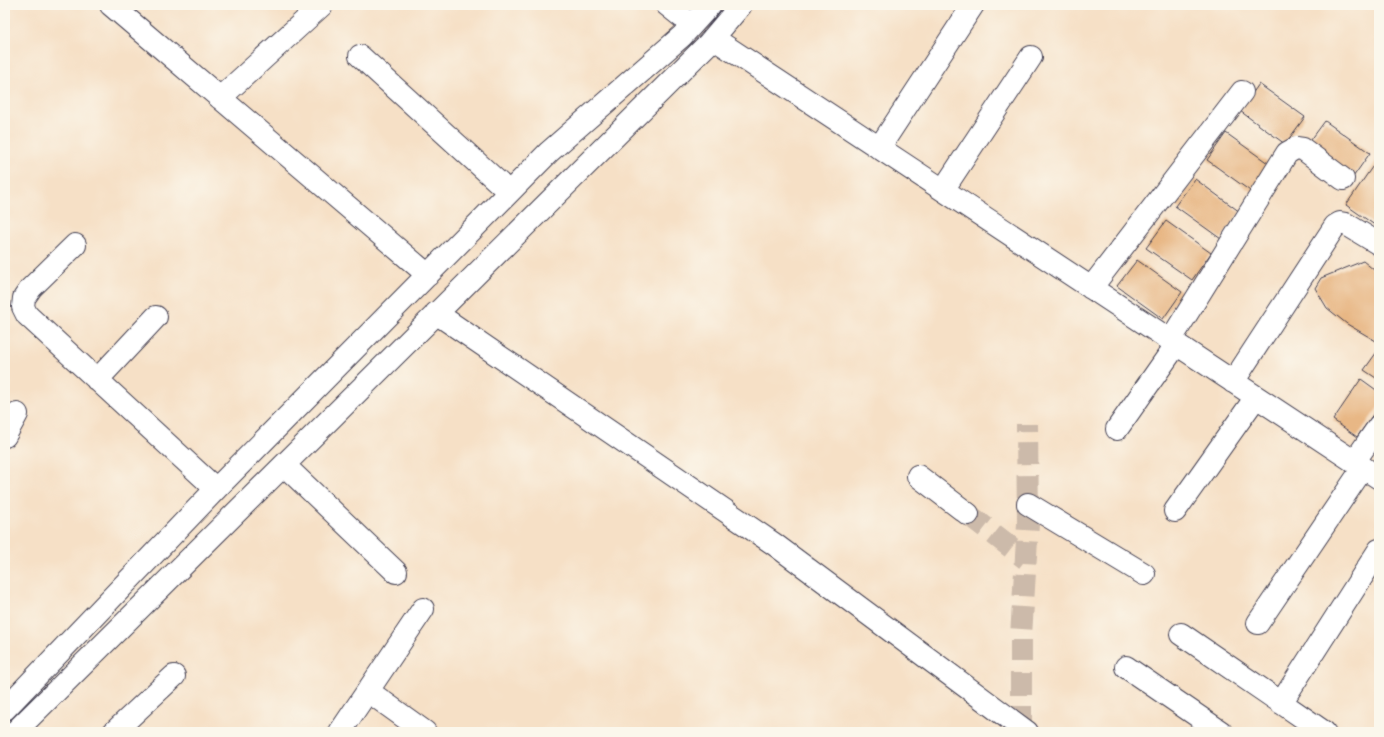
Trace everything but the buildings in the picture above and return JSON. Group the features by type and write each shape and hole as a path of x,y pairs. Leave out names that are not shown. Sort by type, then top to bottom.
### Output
{"street":[{"path":"111,5 428,275"},
{"path":"220,98 322,5"},
{"path":"667,5 692,25"},
{"path":"5,709 216,489 561,141 692,25 710,5"},
{"path":"15,732 713,38 741,5"},
{"path":"879,148 973,5"},
{"path":"713,38 1366,470"},
{"path":"360,56 510,192"},
{"path":"943,190 1031,57"},
{"path":"1091,288 1242,92"},
{"path":"1117,430 1173,343 1287,153 1296,148 1303,149 1343,179"},
{"path":"1233,382 1335,226 1340,223 1346,224 1379,244"},
{"path":"75,245 31,288 24,298 22,307 28,315 97,380 216,489"},
{"path":"436,313 774,544 1027,732"},
{"path":"97,380 156,317"},
{"path":"1175,511 1256,397"},
{"path":"5,436 17,414"},
{"path":"1258,623 1366,470 1379,426"},
{"path":"284,465 396,572"},
{"path":"918,476 968,514"},
{"path":"1028,504 1144,574"},
{"path":"1281,703 1379,550"},
{"path":"340,732 423,609"},
{"path":"1181,634 1324,732"},
{"path":"1126,667 1221,732"},
{"path":"114,732 174,676"},
{"path":"368,691 425,732"}],"tunnel":[{"path":"1021,728 1021,636 1028,524 1027,424"},
{"path":"968,514 1026,559"}]}
